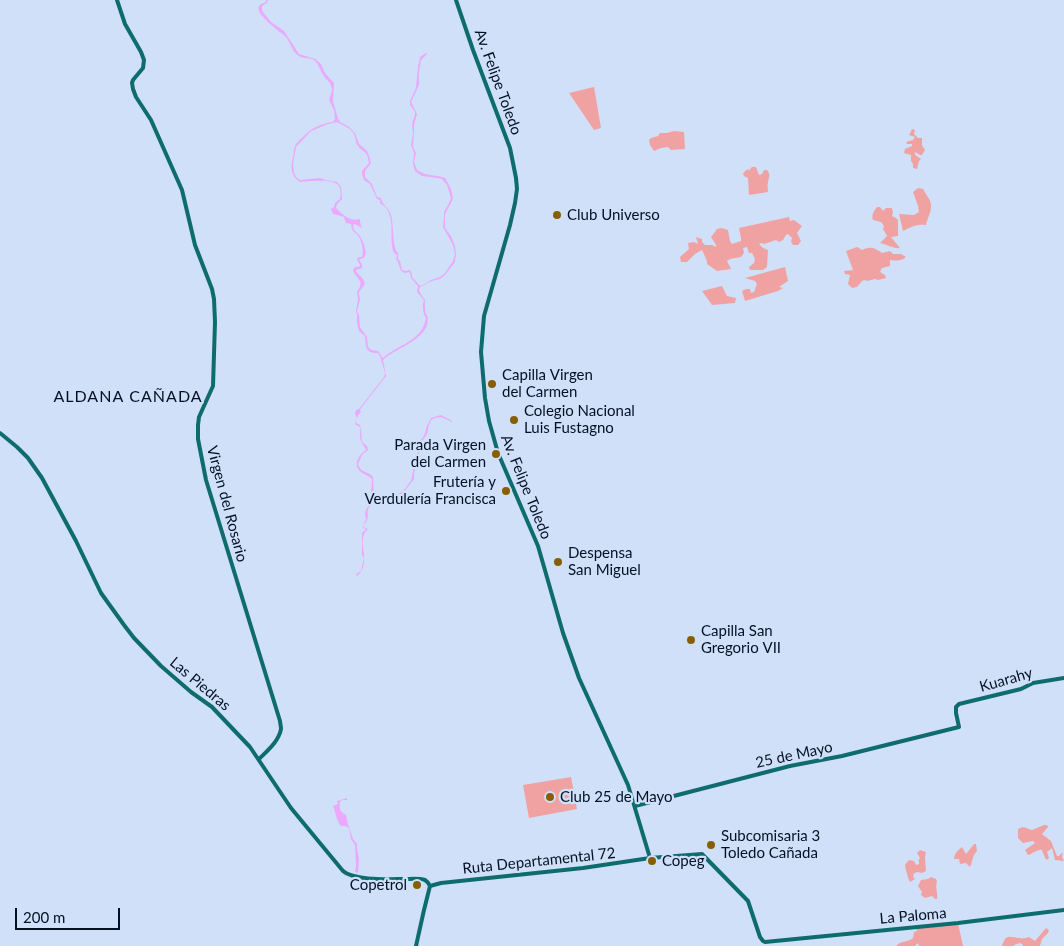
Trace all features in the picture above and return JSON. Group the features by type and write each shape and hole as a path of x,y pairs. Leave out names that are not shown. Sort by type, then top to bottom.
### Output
{"street":[{"name":"Virgen del Rosario","path":"117,0 125,24 144,56 143,68 133,80 133,89 151,120 182,190 195,244 214,299 213,386 199,417 198,439 206,480 280,721 281,729 278,737 259,759"},
{"name":"Av. Felipe Toledo","path":"456,0 510,148 517,189 516,203 484,316 481,352 488,420 498,453 538,546 563,633 578,673 628,785 650,858"},
{"name":"Las Piedras","path":"0,433 22,452 42,478 101,593 124,626 167,672 222,717 250,747 297,816 343,871 347,875 358,877 386,880 424,880 430,886"},
{"name":"Kuarahy","path":"960,727 956,707 960,704 1021,689 1033,683 1064,678"},
{"name":"25 de Mayo","path":"635,806 790,766 842,756 960,727"},
{"name":"Ruta Departamental 72","path":"430,886 441,883 584,868 650,858 702,854 748,901 763,941"},
{"path":"416,946 430,886"},
{"name":"La Paloma","path":"763,941 982,921 1064,910"}],"shaded area":[{"path":"266,0 268,0 267,3 262,6 262,11 271,22 284,31 299,54 315,59 321,64 325,73 334,83 333,102 338,119 340,122 349,127 355,133 359,144 367,151 371,163 365,171 365,177 372,184 377,197 381,198 386,207 377,199 370,184 364,180 362,171 369,163 367,156 357,144 353,132 349,128 337,122 328,124 311,131 296,147 293,164 294,173 297,178 300,180 320,178 337,182 341,187 342,199 336,208 350,219 360,219 362,228 355,224 353,225 354,230 364,244 366,253 364,258 359,259 362,268 356,270 365,284 359,292 360,300 357,311 360,327 367,337 368,347 371,350 378,351 383,358 415,338 424,326 426,318 423,309 424,300 417,292 418,286 411,278 409,272 401,271 396,259 397,255 392,248 391,219 386,208 390,213 392,220 395,247 402,270 410,270 412,277 420,286 445,273 455,254 453,245 443,227 444,212 451,198 447,185 442,179 422,176 415,171 413,164 414,153 411,145 412,124 415,112 410,105 410,101 416,88 420,57 426,53 421,60 419,85 411,102 417,114 414,125 413,147 416,153 414,162 417,170 428,175 445,178 451,189 453,198 445,214 445,228 455,246 456,254 455,262 440,279 420,287 419,291 425,300 425,311 428,317 427,325 424,331 413,341 383,360 386,376 361,408 357,419 356,410 359,409 384,377 385,373 378,353 368,351 365,336 359,331 357,323 356,311 358,299 357,292 361,284 353,270 360,265 357,259 362,257 362,244 352,229 351,224 346,223 344,217 333,214 331,209 340,199 338,185 334,182 325,181 300,182 293,174 292,168 294,149 297,143 310,130 333,122 335,119 334,110 329,100 332,89 316,62 297,54 286,37 260,14 259,6 266,2"},
{"path":"594,87 601,128 594,130 569,93"},
{"path":"912,129 915,130 914,134 918,138 922,138 922,145 925,150 922,155 915,152 915,155 921,159 917,169 913,168 911,155 904,153 905,149 912,146 912,144 907,144 906,142 913,140 915,137 909,135"},
{"path":"684,132 685,149 671,150 668,147 654,151 650,145 649,140 651,138 658,136 660,133"},
{"path":"752,167 756,167 759,175 764,170 767,170 769,176 768,192 749,195 748,178 743,174 748,169 750,171"},
{"path":"918,188 923,189 931,204 926,225 917,225 903,231 899,214 914,215 919,212 913,192"},
{"path":"877,207 880,207 883,211 886,208 892,208 892,216 898,220 898,236 891,237 900,248 880,243 887,236 881,222 872,218"},
{"path":"789,217 790,221 794,220 802,226 797,233 801,241 798,245 793,245 791,242 792,238 788,234 779,242 776,240 759,244 768,250 767,267 763,270 750,270 749,267 754,263 755,259 752,253 749,253 747,247 743,248 744,253 741,257 727,261 731,269 717,271 707,264 702,250 687,262 681,262 680,257 689,249 688,243 694,242 698,244 696,237 702,239 705,245 716,247 711,237 717,229 722,228 728,230 732,244 741,241 739,228"},
{"path":"857,247 862,250 873,248 882,253 890,251 893,254 901,254 906,257 899,260 890,260 890,266 882,268 880,272 886,278 865,280 857,287 852,288 848,284 850,275 845,274 844,271 853,270 846,251"},
{"path":"785,267 788,281 779,287 783,288 745,301 742,291 750,289 751,293 754,292 757,284 755,281 745,278"},
{"path":"722,286 727,296 736,298 735,303 712,305 702,291"},
{"path":"441,415 452,421 441,417 431,420 427,434 420,444 414,479 401,495 383,503 372,504 368,509 368,518 363,527 366,519 365,513 373,501 371,493 372,479 361,472 357,466 359,457 366,450 360,439 360,427 355,424 357,419 356,423 360,425 362,442 367,446 368,450 362,455 358,464 361,470 373,477 374,502 377,503 397,495 411,481 414,465 417,460 418,445 424,436 431,418"},
{"path":"363,527 368,529 363,539 364,558 362,555 362,533 366,529"},
{"path":"364,558 362,570 357,576 356,574 361,571"},
{"name":"Club 25 de Mayo","path":"571,777 577,809 529,818 523,785"},
{"path":"347,798 347,800 340,802 340,808 342,813 346,815 353,839 357,844 358,873 355,872 355,845 351,839 349,828 339,824 333,806 338,804 337,801"},
{"path":"1044,825 1048,827 1042,834 1051,841 1057,856 1063,852 1062,857 1064,861 1055,860 1052,848 1047,852 1049,858 1047,860 1042,850 1028,855 1025,850 1035,843 1033,841 1023,843 1018,838 1018,829 1020,828 1024,827 1032,830"},
{"path":"976,844 977,851 970,867 966,863 960,864 959,859 954,859 956,852 962,847 966,854"},
{"path":"920,850 926,852 926,871 914,873 913,877 915,879 910,882 905,865 909,860 914,861 916,865 919,864 920,858 917,853"},
{"path":"931,877 937,881 937,899 932,896 925,898 921,895 922,892 918,886 921,880"},
{"path":"958,923 963,946 919,946 918,943 915,946 896,946 913,938 914,932 917,931 916,927"},
{"path":"1046,928 1049,930 1048,933 1042,939 1040,946 1023,946 1020,943 1014,946 1002,946 1007,937 1029,937 1035,941"}],"place":[{"name":"Club Universo","path":"557,215"},
{"name":"Capilla Virgen del Carmen","path":"492,384"},
{"name":"Colegio Nacional Luis Fustagno","path":"514,420"},
{"name":"Parada Virgen del Carmen","path":"496,454"},
{"name":"Frutería y Verdulería Francisca","path":"506,491"},
{"name":"Despensa San Miguel","path":"558,562"},
{"name":"Capilla San Gregorio VII","path":"691,640"},
{"name":"Club 25 de Mayo","path":"550,797"},
{"name":"Subcomisaria 3 Toledo Cañada","path":"711,845"},
{"name":"Copeg","path":"652,861"},
{"name":"Copetrol","path":"417,885"}],"district":[{"name":"ALDANA CAÑADA","path":"128,397"}]}
